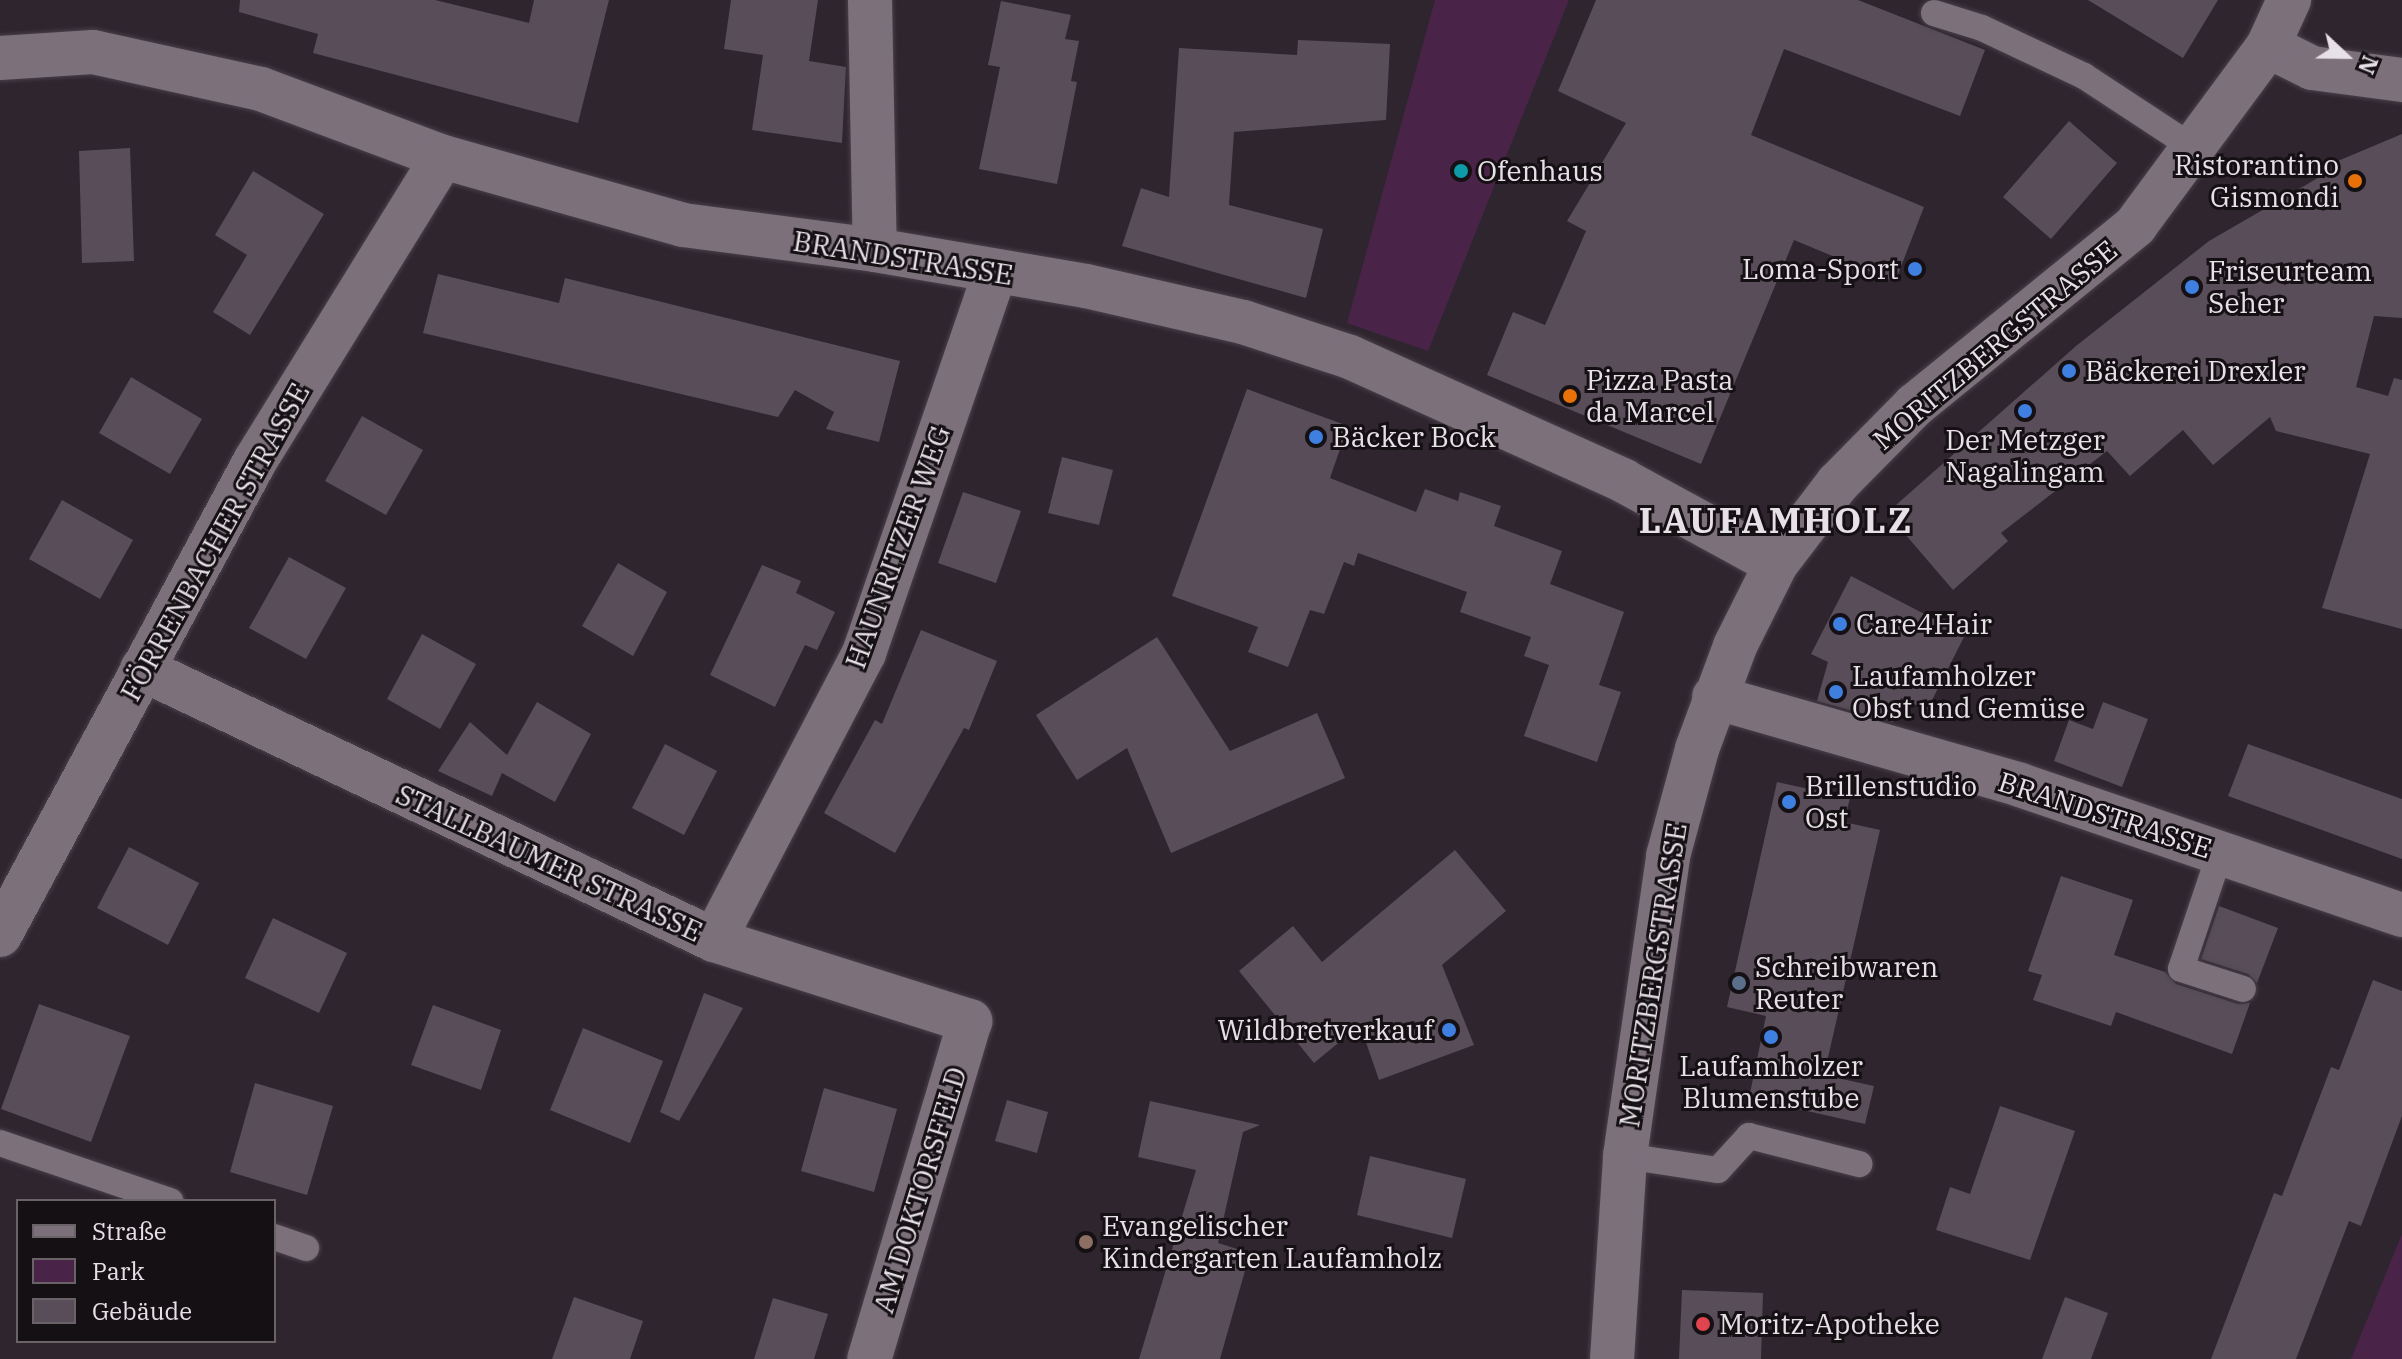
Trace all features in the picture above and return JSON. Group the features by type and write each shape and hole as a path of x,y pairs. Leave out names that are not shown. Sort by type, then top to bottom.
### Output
{"street":[{"path":"870,0 875,250"},
{"name":"MORITZBERGSTRASSE","path":"1612,1359 1625,1156 1668,856 1714,697 1776,564 1838,483 1915,405 2135,226 2195,149 2268,46 2289,0"},
{"path":"2268,46 2312,68 2402,80"},
{"name":"BRANDSTRASSE","path":"0,58 93,52 261,89 443,157 683,225 875,250 1147,298 1350,357 1624,481 1776,564"},
{"name":"FÖRRENBACHER STRASSE","path":"0,935 255,461 443,157"},
{"name":"HAUNRITZER WEG","path":"714,940 864,653 995,273"},
{"name":"STALLBAUMER STRASSE","path":"142,669 714,940 970,1021"},
{"name":"BRANDSTRASSE","path":"1714,697 2020,785 2402,915"},
{"name":"AM DOKTORSFELD","path":"869,1359 970,1021"}],"lane":[{"path":"1934,13 1982,28 2084,76 2195,149"},
{"path":"2220,853 2181,969 2243,989"},
{"path":"1625,1156 1718,1170 1749,1136 1859,1164"},
{"path":"0,1143 164,1199"},
{"path":"276,1238 306,1248"}],"green space":[{"path":"1435,0 1569,0 1428,351 1347,323"},
{"path":"2402,1234 2402,1359 2351,1359"}],"building":[{"path":"240,0 435,0 529,23 534,0 609,0 578,123 313,53 318,34 239,12"},
{"path":"731,0 818,0 809,61 846,67 842,143 752,130 763,55 724,49"},
{"path":"1596,0 1858,0 1985,50 1960,116 1784,49 1751,135 1924,207 1895,282 1794,240 1701,464 1487,375 1513,312 1545,325 1586,231 1567,221 1626,123 1558,91"},
{"path":"2088,0 2218,0 2183,58"},
{"path":"1001,1 1071,15 1065,39 1079,41 1071,81 1077,82 1057,184 979,169 1000,67 988,65"},
{"path":"1298,40 1390,44 1386,120 1234,132 1229,205 1323,229 1306,298 1122,246 1141,188 1169,197 1179,48 1297,55"},
{"path":"2069,121 2117,163 2051,239 2003,197"},
{"path":"2402,134 2402,318 2374,316 2356,387 2388,396 2394,378 2402,380 2402,629 2322,608 2370,454 2276,431 2270,417 2213,465 2183,430 2130,476 2107,451 2001,533 2008,541 1953,590 1887,513 2076,346 2209,241 2335,168 2333,163"},
{"path":"130,148 134,261 82,263 79,151"},
{"path":"253,171 324,214 250,335 213,312 247,255 215,235"},
{"path":"438,274 559,303 565,278 900,361 879,442 826,429 834,412 795,390 778,417 423,333"},
{"path":"131,377 202,419 170,474 99,433"},
{"path":"1247,389 1348,426 1330,478 1416,512 1425,489 1458,501 1460,492 1501,506 1494,526 1562,551 1550,584 1624,612 1599,685 1621,692 1597,762 1524,736 1549,665 1524,656 1531,637 1460,612 1467,592 1358,553 1354,566 1344,562 1324,614 1310,610 1288,667 1248,652 1258,627 1172,596"},
{"path":"362,416 423,450 386,515 325,481"},
{"path":"1062,457 1113,470 1099,525 1048,513"},
{"path":"963,492 1021,511 996,583 938,563"},
{"path":"62,500 133,540 100,599 29,559"},
{"path":"289,557 346,588 306,659 249,628"},
{"path":"618,563 667,592 633,656 582,626"},
{"path":"762,565 801,581 796,593 835,612 817,650 805,645 775,707 710,675"},
{"path":"1851,576 1965,635 1927,710 1901,698 1893,722 1817,701 1828,662 1811,654"},
{"path":"921,630 997,661 969,730 964,728 895,853 824,813 875,720 882,724"},
{"path":"422,634 476,664 440,729 387,699"},
{"path":"1157,637 1230,751 1317,713 1345,778 1171,853 1127,748 1077,780 1036,715"},
{"path":"537,702 591,734 555,802 502,773 492,796 438,771 470,722 507,755"},
{"path":"2103,702 2148,719 2122,787 2054,761 2069,720 2093,729"},
{"path":"665,744 717,771 684,835 632,808"},
{"path":"2248,744 2402,799 2402,859 2228,796"},
{"path":"1777,782 1850,798 1844,822 1880,830 1824,1075 1874,1086 1865,1124 1749,1098 1766,1016 1727,1007"},
{"path":"129,847 199,883 168,945 97,908"},
{"path":"1455,850 1506,911 1442,965 1474,1045 1379,1080 1360,1025 1314,1063 1239,971 1293,926 1322,962"},
{"path":"2061,876 2133,900 2114,955 2165,972 2176,984 2238,1004 2250,1003 2232,1054 2116,1012 2111,1026 2033,1000 2042,975 2028,971"},
{"path":"2219,906 2278,928 2257,983 2248,974 2201,959"},
{"path":"273,918 347,953 319,1013 245,978"},
{"path":"2373,980 2402,991 2402,1116 2361,1226 2349,1221 2296,1359 2211,1359 2274,1193 2282,1196 2331,1067 2339,1070"},
{"path":"704,993 743,1008 679,1121 660,1112"},
{"path":"39,1004 130,1036 91,1142 1,1109"},
{"path":"433,1005 501,1030 481,1090 411,1065"},
{"path":"583,1028 663,1061 630,1143 550,1110"},
{"path":"255,1083 333,1106 307,1195 230,1172"},
{"path":"824,1088 897,1109 874,1192 801,1171"},
{"path":"1007,1100 1048,1112 1037,1153 995,1141"},
{"path":"1150,1101 1260,1125 1243,1132 1218,1243 1250,1253 1220,1359 1139,1359 1196,1170 1138,1157"},
{"path":"2000,1106 2075,1131 2030,1260 1936,1230 1950,1187 1970,1194"},
{"path":"1370,1156 1466,1179 1452,1238 1357,1215"},
{"path":"1682,1290 1763,1293 1761,1359 1679,1359"},
{"path":"574,1297 643,1321 630,1359 552,1359"},
{"path":"2065,1297 2108,1313 2091,1359 2042,1359"},
{"path":"773,1298 828,1314 814,1359 754,1359"}],"place":[{"name":"Ofenhaus","path":"1461,171"},
{"name":"Ristorantino Gismondi","path":"2355,181"},
{"name":"Loma-Sport","path":"1915,269"},
{"name":"Friseurteam Seher","path":"2192,287"},
{"name":"Bäckerei Drexler","path":"2069,371"},
{"name":"Pizza Pasta da Marcel","path":"1570,396"},
{"name":"Der Metzger Nagalingam","path":"2025,411"},
{"name":"Bäcker Bock","path":"1316,437"},
{"name":"Care4Hair","path":"1840,624"},
{"name":"Laufamholzer Obst und Gemüse","path":"1836,692"},
{"name":"Brillenstudio Ost","path":"1789,802"},
{"name":"Schreibwaren Reuter","path":"1739,983"},
{"name":"Wildbretverkauf","path":"1449,1030"},
{"name":"Laufamholzer Blumenstube","path":"1771,1037"},
{"name":"Evangelischer Kindergarten Laufamholz","path":"1086,1242"},
{"name":"Moritz-Apotheke","path":"1703,1324"}],"district":[{"name":"LAUFAMHOLZ","path":"1776,520"}]}
